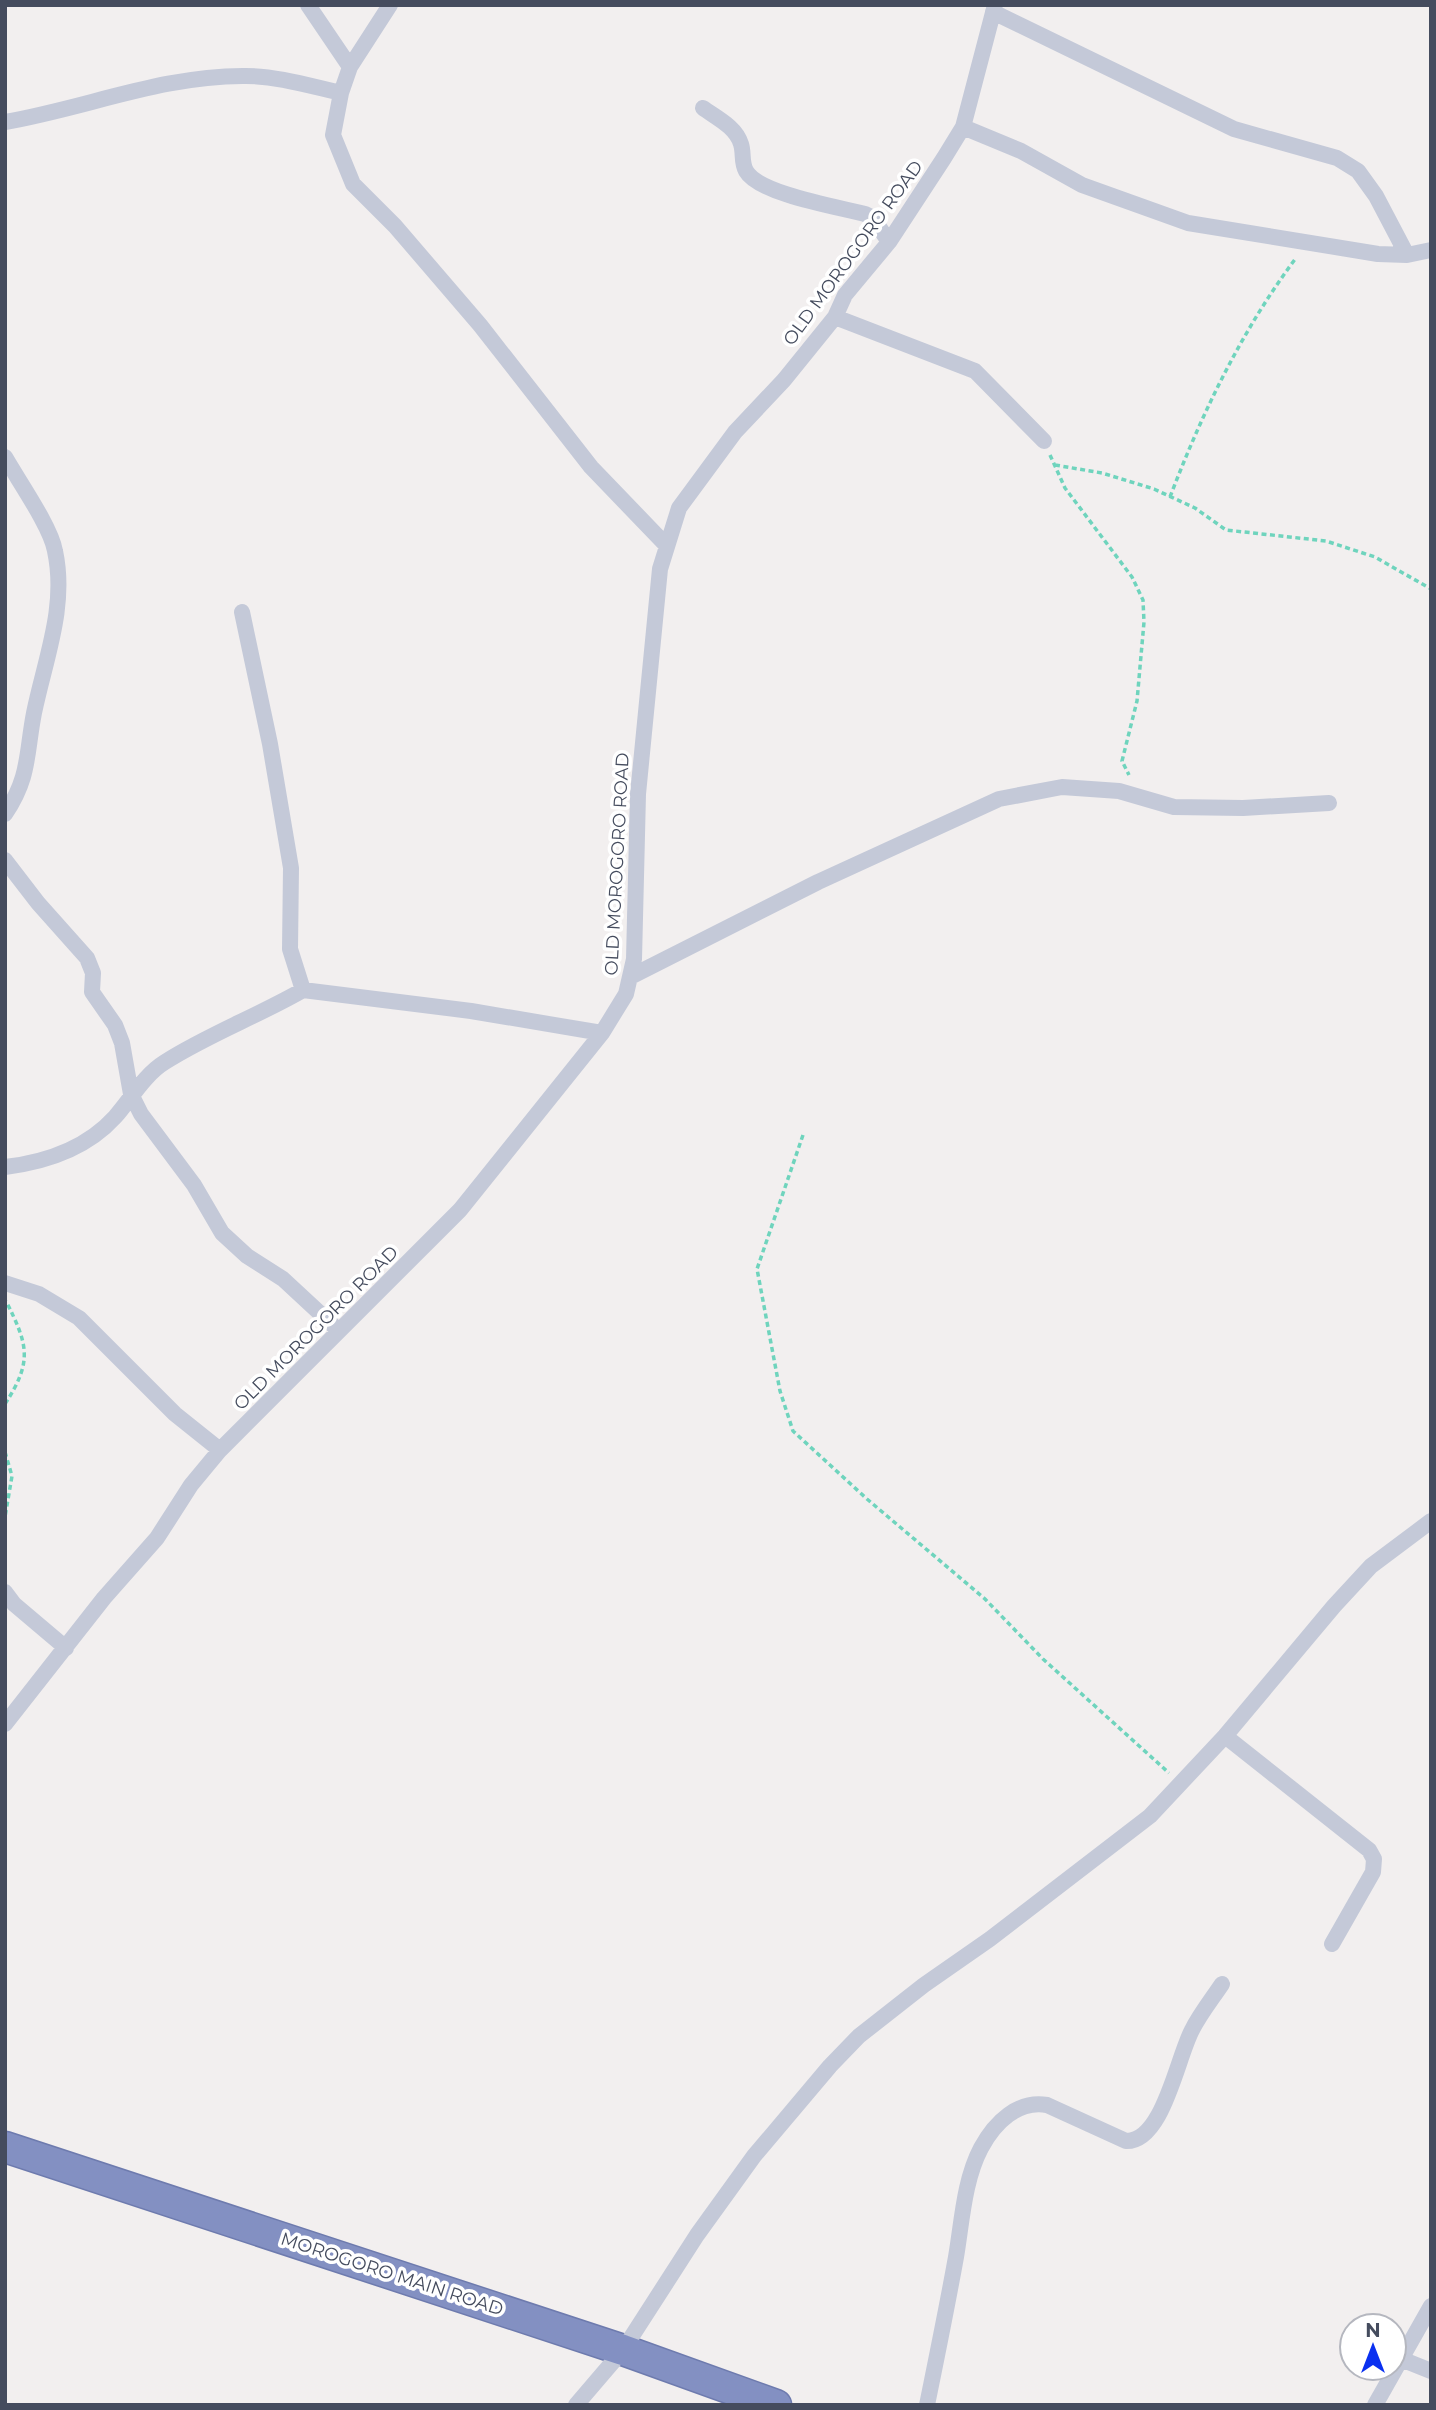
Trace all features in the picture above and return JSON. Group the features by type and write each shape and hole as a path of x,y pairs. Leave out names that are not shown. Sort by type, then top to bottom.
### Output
{"highway":[{"name":"MOROGORO MAIN ROAD","path":"5,2147 623,2350 776,2405"}],"street":[{"path":"308,5 349,67"},
{"path":"390,5 349,67 341,93 333,135 353,184 395,226 480,325 591,467 666,545"},
{"path":"994,8 1234,129 1337,158 1348,164 1358,171 1376,195 1407,255"},
{"name":"OLD MOROGORO ROAD","path":"5,1724 116,1583 158,1538 191,1485 220,1450 338,1331 394,1279 460,1210 602,1033 626,994 632,976 638,794 660,569 679,508 735,432 784,380 835,317 845,295 889,242 963,127 994,8"},
{"path":"5,122 81,107 179,81 246,76 341,93"},
{"path":"703,108 733,129 741,145 742,162 754,181 773,189 865,214 873,218 889,242"},
{"path":"963,127 1021,151 1059,176 1188,223 1378,254 1407,255 1431,250"},
{"path":"835,317 975,371 1044,441"},
{"path":"5,457 55,548 58,600 57,625 34,715 27,771 5,814"},
{"path":"242,612 270,744 291,868 290,949 303,990"},
{"path":"632,976 866,859 999,799 1062,787 1119,791 1174,807 1329,803"},
{"path":"5,860 92,966 92,992 115,1025 122,1043 131,1094 154,1135 194,1185 232,1244 283,1279 338,1331"},
{"path":"5,1167 62,1155 77,1148 115,1117 131,1094 163,1063 303,990 458,1009 602,1033"},
{"path":"5,1283 39,1294 79,1318 176,1414 220,1450"},
{"path":"576,2405 623,2350 697,2235 754,2156 859,2036 1150,1816 1226,1736 1362,1576 1431,1521"},
{"path":"5,1592 14,1604 66,1648"},
{"path":"1226,1736 1370,1850 1374,1859 1373,1872 1332,1944"},
{"path":"927,2405 968,2184 981,2148 1001,2121 1023,2104 1034,2102 1047,2105 1126,2141 1136,2141 1148,2133 1172,2086 1193,2027 1222,1984"},
{"path":"1408,2347 1431,2306"},
{"path":"1408,2362 1431,2371"},
{"path":"1375,2405 1388,2382"}],"path":[{"path":"1170,497 1191,443 1220,383 1276,285 1306,243"},
{"path":"1044,441 1065,488 1132,577 1143,600 1144,622 1137,701 1122,761 1145,798"},
{"path":"1055,465 1102,473 1170,497 1226,530 1326,541 1375,557 1431,589"},
{"path":"803,1135 757,1269 780,1391 793,1431 867,1499 985,1599 1043,1659 1181,1784"},
{"path":"5,1298 27,1350 22,1379 5,1404"},
{"path":"5,1452 12,1476 5,1517"}]}
